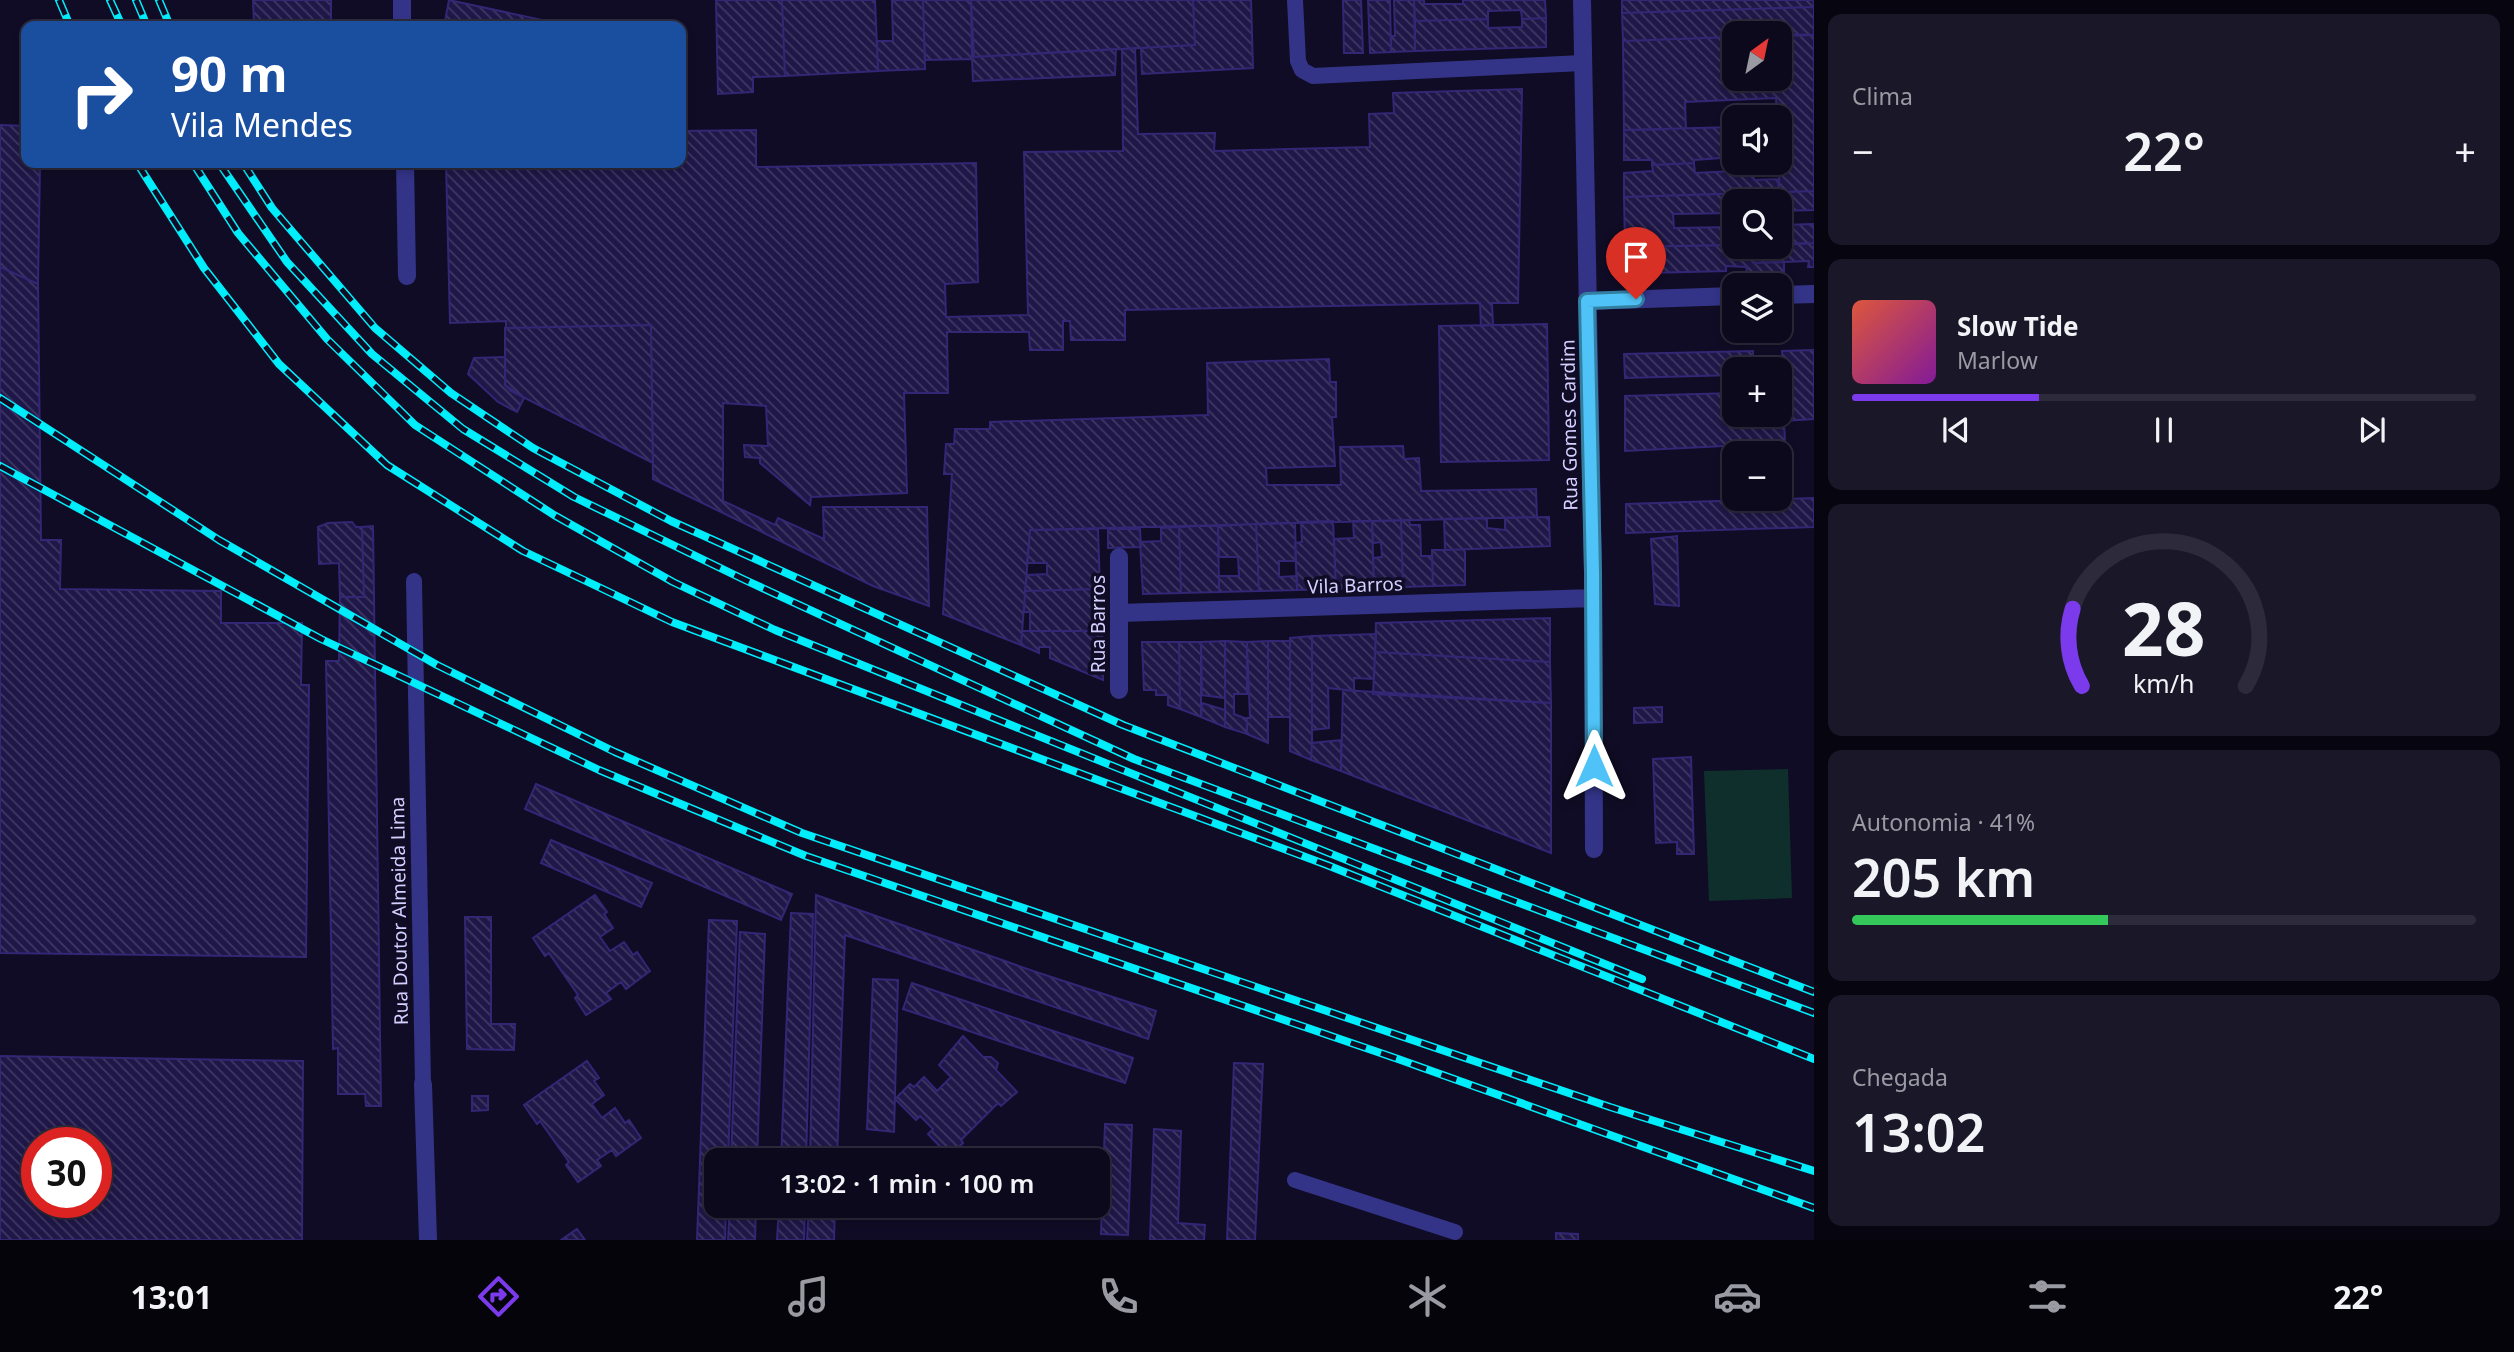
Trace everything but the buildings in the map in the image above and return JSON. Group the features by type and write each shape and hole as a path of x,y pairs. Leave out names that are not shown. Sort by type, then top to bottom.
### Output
{"street":[{"path":"402,0 402,21"},
{"name":"Rua Gomes Cardim","path":"1582,0 1593,598 1594,849"},
{"path":"405,168 407,276"},
{"path":"1792,295 1814,294"},
{"path":"1587,301 1722,296"},
{"name":"Rua Barros","path":"1119,557 1119,690"},
{"name":"Vila Barros","path":"1119,614 1593,598"},
{"name":"Rua Doutor Almeida Lima","path":"423,1084 428,1240"}],"lane":[{"path":"1295,0 1298,61 1302,70 1313,76 1583,63"},
{"name":"Rua Doutor Almeida Lima","path":"414,581 423,1084"},
{"path":"1295,1180 1455,1232"}],"green space":[{"path":"1788,769 1792,898 1709,901 1704,771"}],"railway":[{"path":"59,0 68,21"},
{"path":"110,0 120,21"},
{"path":"136,0 145,21"},
{"path":"159,0 168,21"},
{"path":"140,168 204,268 279,364 387,465 523,551 672,622 1327,865 1814,1059"},
{"path":"196,168 238,233 327,339 415,425 554,515 673,582 775,630 1642,979"},
{"path":"222,168 287,262 372,354 463,429 574,497 745,580 1134,759 1814,1013"},
{"path":"246,168 272,208 375,328 451,393 533,448 671,521 1123,725 1814,992"},
{"path":"0,398 219,540 437,665 615,752 802,833 1610,1107 1814,1171"},
{"path":"0,466 321,639 599,770 806,856 1398,1059 1814,1208"}],"route":[{"path":"1594,766 1587,301 1636,299"}]}
